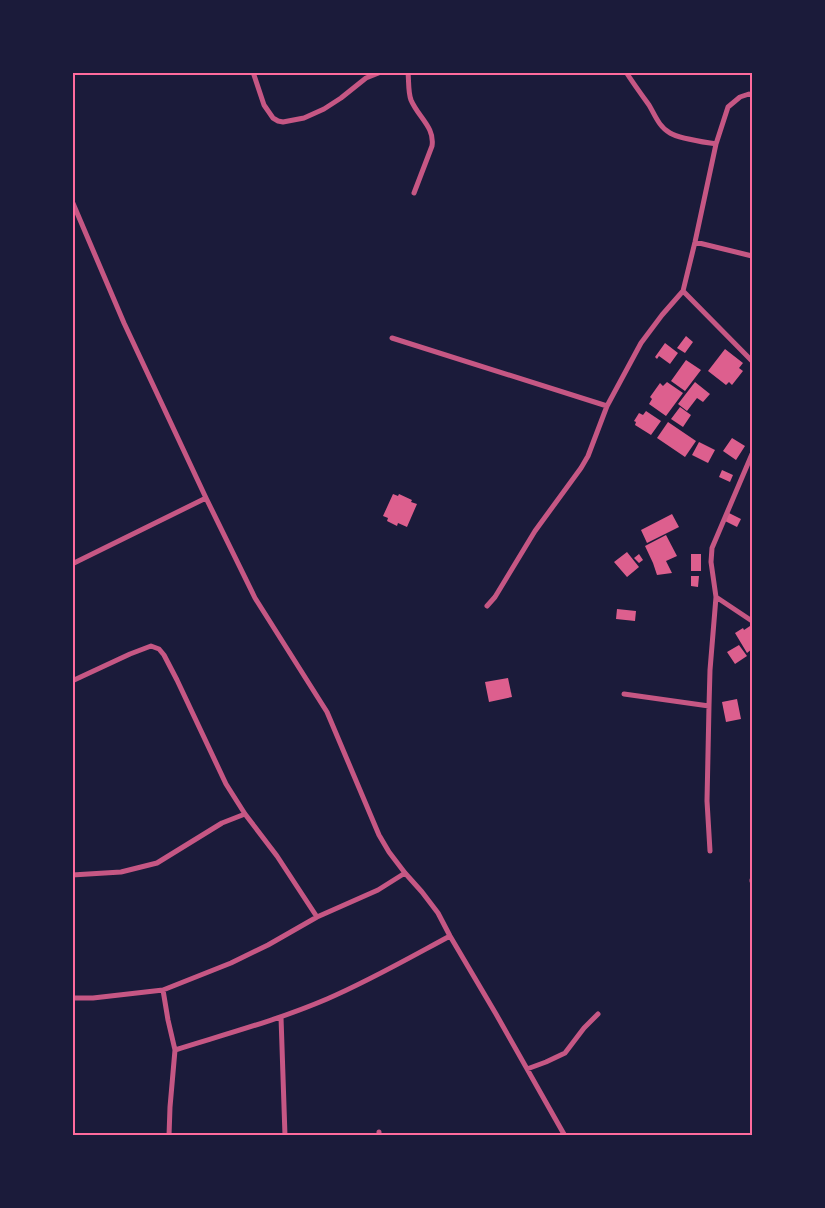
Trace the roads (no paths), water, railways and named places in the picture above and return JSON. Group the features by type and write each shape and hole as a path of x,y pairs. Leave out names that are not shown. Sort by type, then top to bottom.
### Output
{"street":[{"path":"253,72 264,105 273,118 283,122 304,118 324,110 366,78 381,72"},
{"path":"408,72 409,94 412,102 432,132 433,139 414,193"},
{"path":"626,72 663,128 677,136 716,144"},
{"path":"487,606 495,597 535,532 581,468 588,456 607,406 641,343 662,314 683,291 716,144 728,107 740,97 752,95"},
{"path":"72,201 124,323 255,598 327,712 388,852 438,913 564,1135 553,1136"},
{"path":"695,242 752,256"},
{"path":"683,291 752,361"},
{"path":"392,338 607,406"},
{"path":"710,851 707,783 710,670 716,597 711,562 712,548 752,454"},
{"path":"72,564 206,498"},
{"path":"716,597 752,621"},
{"path":"72,681 151,646 159,649 177,680 226,784 245,814 278,856 316,917"},
{"path":"624,694 709,706"},
{"path":"72,875 121,872 157,863 222,823 245,814"},
{"path":"72,998 93,998 164,990 231,963 268,945 316,917 372,893 405,873"},
{"path":"175,1050 281,1018 328,999 450,936"},
{"path":"164,990 175,1050 169,1136"},
{"path":"527,1069 565,1053 584,1028 598,1014"},
{"path":"281,1018 285,1136"}]}
